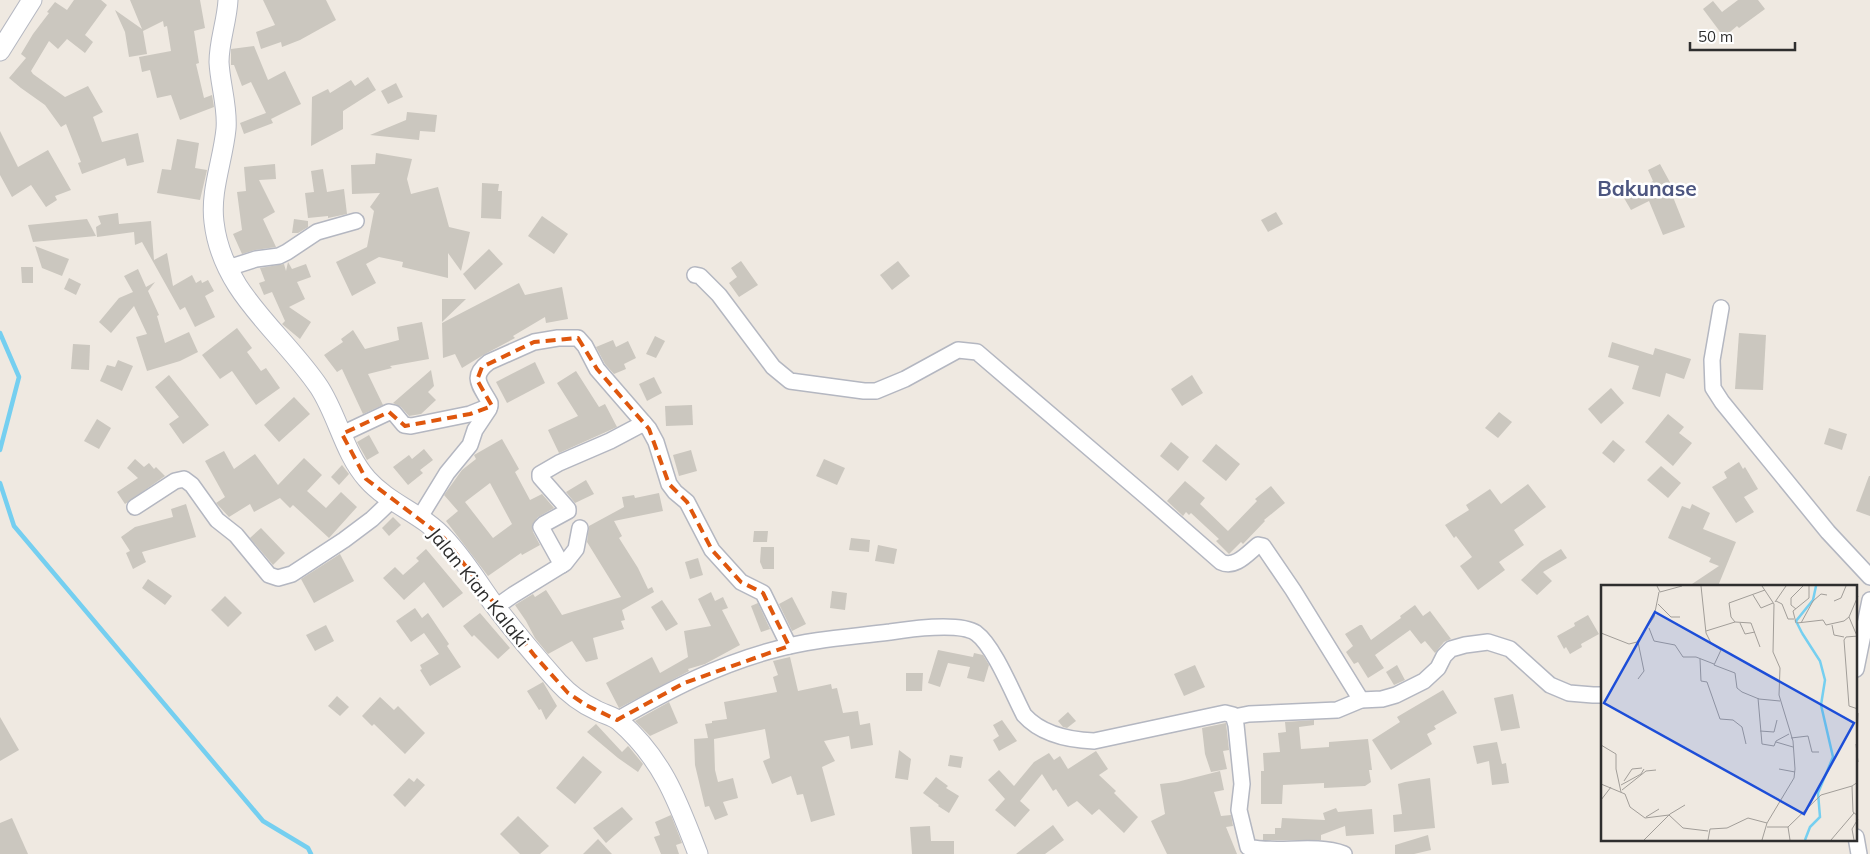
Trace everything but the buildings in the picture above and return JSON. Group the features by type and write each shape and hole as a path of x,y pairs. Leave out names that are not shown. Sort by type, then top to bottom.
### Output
{"street":[{"path":"0,51 32,0"},
{"name":"Jalan Kian Kalaki","path":"228,0 219,61 226,130 214,200 214,214 217,240 238,289 320,389 359,469 366,479 392,500 420,517 450,545 534,656 568,693 586,705 617,720 652,756 672,789 698,854"},
{"path":"228,268 248,266 276,258 319,236 352,224"},
{"path":"695,275 700,276 720,295 773,367 790,381 876,391 905,379 958,350 977,352 1149,498 1221,562 1226,564 1235,563 1258,545 1263,546 1293,590 1361,700"},
{"path":"1721,308 1712,360 1713,388 1722,402 1828,532 1870,577"},
{"path":"420,517 448,473 470,445 475,430 490,406 477,380 477,375 482,367 534,342 558,338 578,338 585,346 597,369 644,423 656,442 666,477 672,488 687,502 712,550 728,570 741,582 762,593 789,646"},
{"path":"342,434 389,412 394,413 404,425 411,426 470,414 490,406"},
{"path":"562,565 541,527 568,511 568,508 540,477 540,474 559,463 610,441 644,423"},
{"path":"135,507 175,481 184,480 192,485 217,520 236,535 269,575 282,578 292,574 344,540 372,519 392,500"},
{"path":"496,607 562,565 576,549 580,528"},
{"path":"1858,659 1870,600"},
{"path":"617,720 684,683 728,665 789,646 926,627 960,629 974,632 987,643 1024,715 1030,722 1053,734 1076,740 1094,741 1109,739 1225,713 1234,717 1249,714 1337,710 1361,700 1382,699 1410,690 1424,681 1438,668 1444,656 1451,650 1465,645 1488,642 1510,649 1550,685 1569,693 1593,696 1601,694"},
{"path":"1234,717 1242,784 1239,810 1248,847 1255,851 1267,853 1331,851 1344,854"}],"highlighted area":[{"path":"578,338 597,369 649,429 669,484 687,502 712,550 741,582 763,593 789,646 684,683 617,720 586,705 568,693 534,655 444,538 366,479 342,434 389,412 405,426 470,414 492,406 477,380 482,367 534,342"}],"waterway":[{"path":"0,333 19,377 0,450"},
{"path":"0,483 14,526 263,821 308,848 311,854"}],"district":[{"name":"Bakunase","path":"1647,189"}]}
